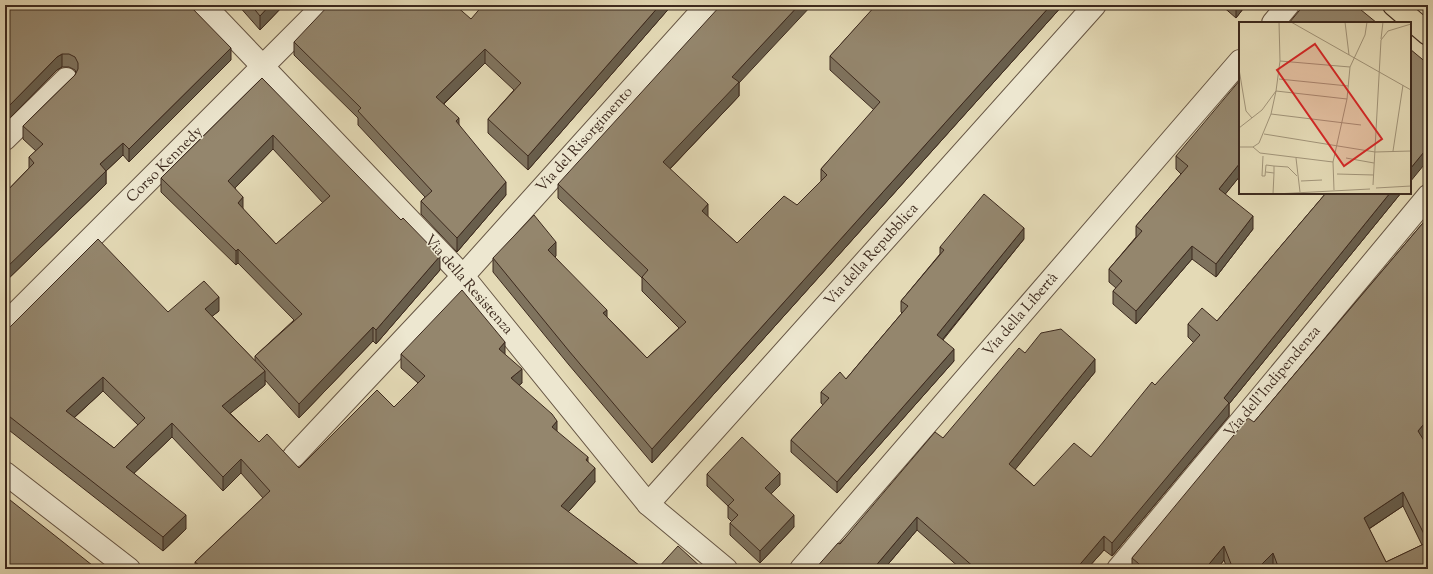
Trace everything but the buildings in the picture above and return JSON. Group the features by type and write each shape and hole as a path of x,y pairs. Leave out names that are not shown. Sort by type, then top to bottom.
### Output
{"main road":[{"path":"1394,5 1428,34"}],"street":[{"name":"Via della Resistenza","path":"204,5 263,68 353,159 463,276 648,504 726,569"},
{"name":"Corso Kennedy","path":"5,324 263,68 324,5"},
{"name":"Via del Risorgimento","path":"294,456 463,276 707,5"},
{"name":"Via della Repubblica","path":"648,504 1095,5"},
{"path":"1274,22 1288,5"},
{"name":"Via della Libertà","path":"801,569 1239,62"},
{"path":"5,139 66,79"},
{"name":"Via dell'Indipendenza","path":"1118,569 1428,196"},
{"path":"5,473 129,569"}]}
